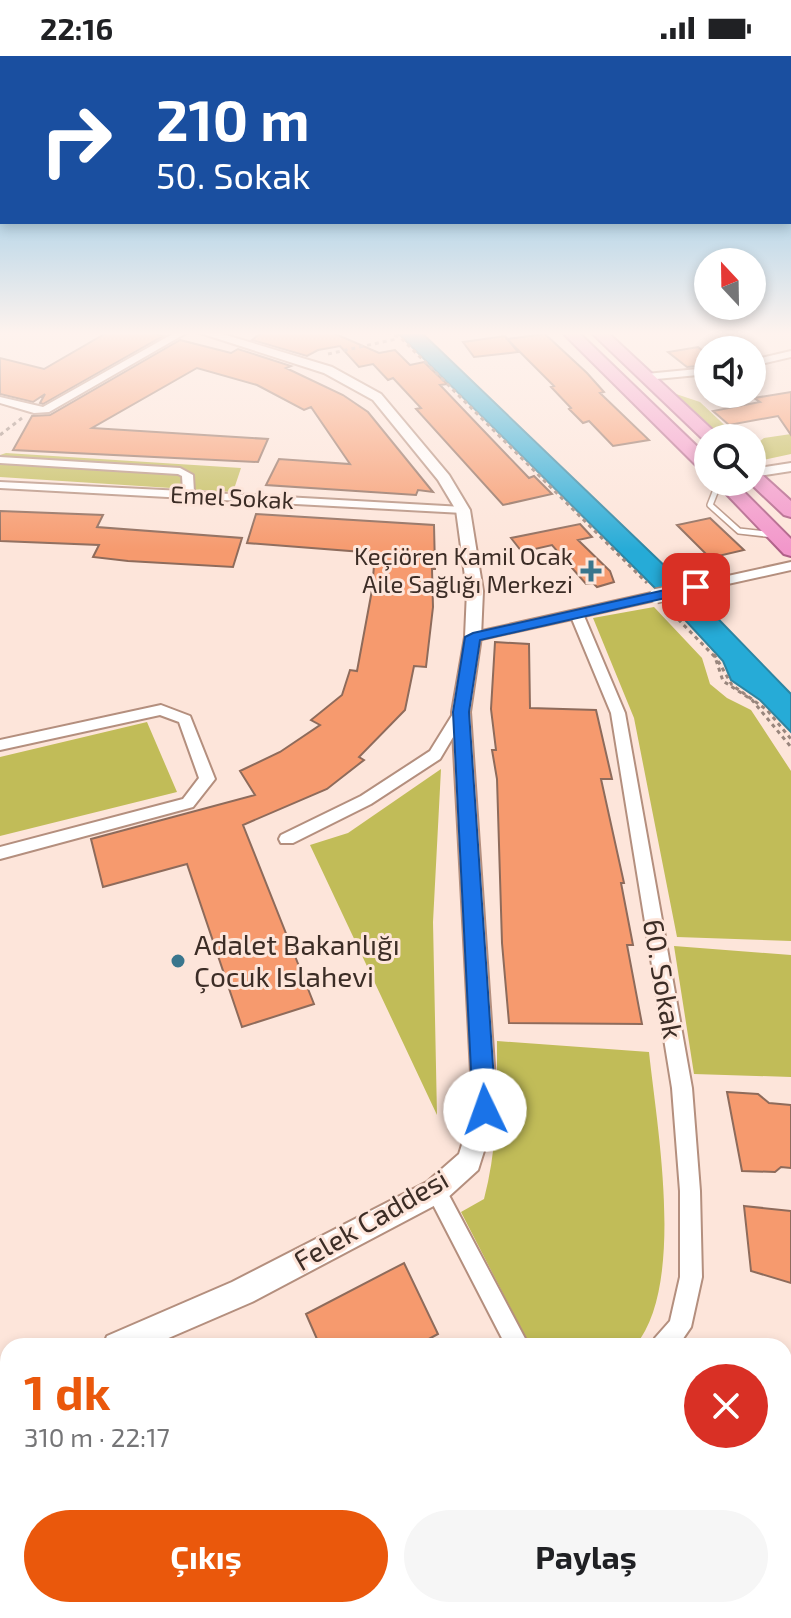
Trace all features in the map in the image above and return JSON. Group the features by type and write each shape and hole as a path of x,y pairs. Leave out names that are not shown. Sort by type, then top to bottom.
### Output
{"highway":[{"path":"644,405 694,453"},
{"path":"676,405 697,424"},
{"path":"766,487 791,511"},
{"path":"735,496 784,543"}],"street":[{"path":"17,405 45,410 54,405"},
{"name":"Felek Caddesi","path":"136,1338 242,1292 436,1191 469,1161 485,1110 461,712 473,637 475,591 463,510 444,478 384,405"},
{"path":"0,460 169,468 187,475 189,496"},
{"path":"766,471 791,467"},
{"name":"Emel Sokak","path":"0,485 463,510"},
{"path":"473,637 791,566"},
{"name":"60. Sokak","path":"577,614 618,713 682,1088 690,1191 691,1277 680,1327 670,1338"},
{"path":"0,745 161,710 185,719 207,779 188,803 0,853"},
{"path":"287,839 366,800 435,755 461,712"},
{"path":"436,1191 514,1338"}],"path":[{"path":"467,405 719,659 732,685 767,710 791,739"},
{"path":"0,435 34,410"},
{"path":"656,595 715,657 723,681 752,700 791,747"}],"shaded area":[{"path":"686,405 706,408 723,424 707,424"},
{"path":"791,434 791,454 766,459 766,438"},
{"path":"0,455 241,468 233,492 0,477"},
{"path":"654,607 702,658 710,684 727,698 751,710 791,771 791,941 677,937 634,718 593,618"},
{"path":"147,722 177,792 0,836 0,757"},
{"path":"441,769 433,922 437,1115 310,845 348,833"},
{"path":"674,946 791,955 791,1077 694,1074"},
{"path":"497,1041 649,1052 662,1162 664,1246 660,1285 651,1319 640,1338 526,1338 461,1212 484,1199 496,1120"}],"water":[{"path":"470,405 497,405 696,596 791,694 791,732 760,700 731,680 723,661 662,595"}],"building":[{"path":"68,405 132,405 92,428 268,439 258,462 13,450 32,416 50,415"},
{"path":"294,405 358,405 368,412 433,492 418,490 416,495 266,485 279,459 350,464 311,407 304,410"},
{"path":"418,405 459,405 529,478 534,476 552,494 503,505 416,409 421,408"},
{"path":"568,405 612,405 649,440 613,446 589,421 583,423"},
{"path":"791,405 791,435 778,416 728,424 713,411"},
{"path":"0,511 103,515 97,527 242,538 233,567 128,561 93,557 99,545 0,541"},
{"path":"256,514 434,525 435,569 432,569 433,607 426,667 414,666 405,710 359,757 364,760 327,789 243,825 314,1004 242,1027 187,864 103,887 91,839 255,795 240,771 280,752 320,725 311,720 342,695 350,670 357,671 372,590 375,553 247,543"},
{"path":"710,518 744,550 710,558 677,525"},
{"path":"580,524 592,537 578,540 610,571 614,582 597,587 593,583 586,584 552,545 522,552 511,538"},
{"path":"495,642 529,644 530,708 596,710 612,779 601,779 624,883 621,883 633,945 627,945 642,1024 509,1023 502,943 497,779 492,750 496,750 491,709"},
{"path":"727,1092 758,1094 769,1103 791,1105 791,1168 781,1167 775,1172 742,1171"},
{"path":"744,1206 791,1211 791,1283 751,1271"},
{"path":"404,1263 438,1334 431,1338 316,1338 306,1314"}],"place":[{"name":"Keçiören Kamil Ocak Aile Sağlığı Merkezi","path":"591,571"},
{"name":"Adalet Bakanlığı Çocuk Islahevi","path":"178,961"}],"route":[{"path":"485,1110 461,712 473,637 696,587"}]}
